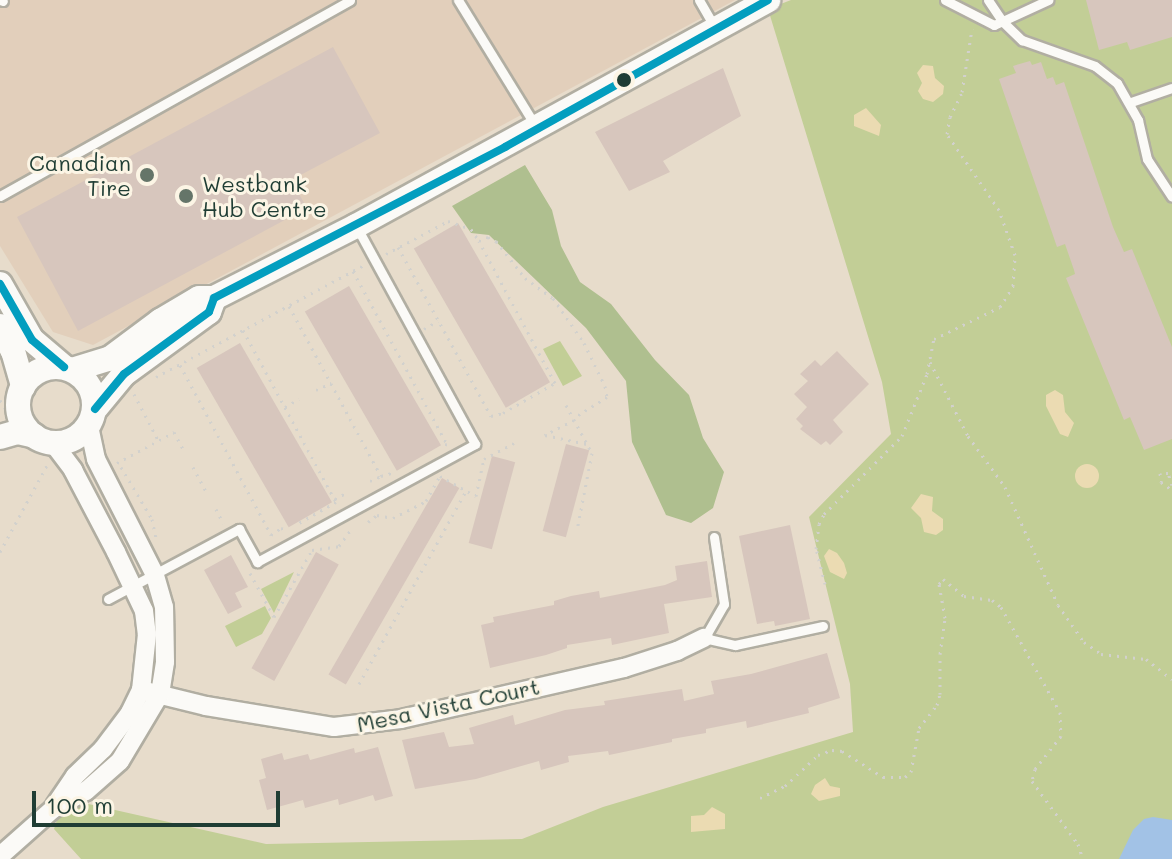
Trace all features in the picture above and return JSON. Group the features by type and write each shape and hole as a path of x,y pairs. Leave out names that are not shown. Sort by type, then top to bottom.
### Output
{"street":[{"path":"14,399 40,370 68,369 109,359 160,321 199,298 214,298 356,226 768,0"},
{"path":"0,284 32,340 90,386 96,459 155,575 164,607 165,662 160,694 120,761 86,791 53,809 0,856"},
{"path":"0,437 18,432 46,446 73,439 124,374 209,312 214,298"},
{"path":"0,326 13,351 14,399 21,420 73,470 133,586 144,611 147,634 141,690 117,732 75,776 53,809"},
{"name":"Mesa Vista Court","path":"141,690 206,706 334,727 401,719 624,668 677,651 704,638"}],"lane":[{"path":"0,196 350,0"},
{"path":"458,0 537,128"},
{"path":"699,0 715,28"},
{"path":"945,0 976,19 994,25 1048,0"},
{"path":"988,0 1002,21 1022,40 1095,66 1117,83 1131,102 1147,159 1172,197"},
{"path":"1131,102 1172,88"},
{"path":"108,599 239,529 257,562 475,444 356,226"},
{"path":"714,537 724,604 704,638 735,645 823,626"}],"path":[{"path":"825,584 816,549 819,524 824,514 902,436 930,362 930,346 935,336 1000,307 1009,295 1015,278 1015,255 996,204 980,177 953,148 947,134 950,117 962,92 968,45 976,19"},
{"path":"386,254 448,221 471,229 558,388"},
{"path":"479,241 488,237 496,241 525,278 553,298 594,362 607,397 545,435 587,444"},
{"path":"398,247 491,416 503,413 555,383"},
{"path":"156,378 365,264"},
{"path":"353,271 447,444 434,451"},
{"path":"289,306 381,476"},
{"path":"424,329 439,321"},
{"path":"243,330 335,499"},
{"path":"393,346 400,342"},
{"path":"930,362 968,436 1005,487 1058,605 1084,642 1101,654 1146,659 1172,679"},
{"path":"180,365 271,535 281,528 283,532 346,493"},
{"path":"316,390 331,383"},
{"path":"129,386 159,440"},
{"path":"285,407 299,399"},
{"path":"566,405 592,453 577,530"},
{"path":"159,549 152,519 125,470 116,463 174,432 184,451"},
{"path":"368,522 377,515 393,518 426,501 440,476 476,496 484,459 514,443"},
{"path":"0,552 46,446"},
{"path":"193,467 207,493"},
{"path":"370,481 396,471"},
{"path":"359,684 466,491"},
{"path":"216,509 225,526"},
{"path":"760,798 785,786 818,755 832,750 842,751 883,777 905,777 911,772 919,728 937,705 940,694 940,654 945,618 938,590 943,579 964,596 992,600 1001,607 1060,712 1061,736 1035,769 1032,781 1078,844 1083,859"}],"shaded area":[{"name":"Westbank Hub Centre","path":"0,0 735,0 93,345 53,332 0,246"}],"green space":[{"path":"791,0 1172,0 1172,859 81,859 54,829 58,817 84,803 266,844 522,839 603,807 853,732 850,684 809,517 891,434 882,382 768,9"},
{"path":"525,165 552,210 561,246 580,282 611,304 655,360 689,395 703,438 724,472 713,508 691,523 666,515 632,442 626,381 586,328 489,235 471,233 452,206"},
{"path":"560,341 582,376 563,386 543,349"},
{"path":"294,572 274,613 261,589"},
{"path":"265,606 271,618 262,634 236,647 225,626"}],"sand":[{"path":"923,65 933,66 935,78 944,86 943,94 933,102 923,99 918,91 922,83 917,73"},
{"path":"866,108 881,125 879,136 854,126 854,115"},
{"path":"1055,390 1063,395 1065,412 1074,423 1068,437 1060,434 1046,406 1046,395"},
{"path":"1087,464 1095,468 1099,476 1095,484 1087,488 1079,484 1075,476 1079,468"},
{"path":"921,494 933,497 932,511 943,519 943,530 936,535 924,532 921,518 911,508"},
{"path":"829,549 837,553 844,563 847,573 844,579 830,572 824,556"},
{"path":"825,778 830,786 840,788 840,796 819,801 811,794 815,785"},
{"path":"712,807 725,814 725,829 691,832 691,816 704,815"}],"water":[{"path":"1144,819 1172,820 1172,859 1119,859 1133,830"}],"building":[{"path":"1086,0 1172,0 1172,37 1130,50 1127,42 1099,50"},
{"path":"333,47 380,133 291,180 307,208 78,331 17,217"},
{"path":"1030,61 1032,65 1041,62 1047,79 1053,77 1056,85 1064,82 1113,227 1124,252 1132,249 1172,347 1172,439 1144,450 1130,417 1124,420 1066,278 1075,274 1074,270 1065,244 1057,247 999,79 1016,73 1013,66"},
{"path":"723,68 741,116 663,161 670,172 629,191 595,132"},
{"path":"458,223 550,382 506,408 414,248"},
{"path":"349,286 441,445 397,471 305,312"},
{"path":"240,343 332,502 289,527 197,368"},
{"path":"837,351 869,384 833,420 843,432 830,445 826,441 821,445 800,429 803,426 796,419 807,407 794,394 808,381 800,374 815,360 821,366"},
{"path":"566,444 589,450 566,537 543,531"},
{"path":"492,456 515,462 492,549 469,543"},
{"path":"442,478 459,488 346,685 329,675"},
{"path":"790,525 810,619 775,626 774,621 757,624 739,536"},
{"path":"316,552 339,565 274,681 252,668"},
{"path":"231,555 248,587 235,593 242,607 228,614 204,570"},
{"path":"707,561 712,597 664,604 669,633 612,645 611,638 567,645 567,648 546,655 490,668 481,625 494,622 493,617 554,605 554,601 571,596 599,591 600,598 665,585 677,580 675,566"},
{"path":"827,653 840,698 808,708 809,713 747,728 746,721 706,729 706,733 609,755 608,751 568,756 569,762 541,770 539,761 476,779 415,789 402,740 444,732 449,747 474,744 469,728 513,715 515,725 565,710 605,705 604,701 682,689 684,701 714,694 711,681 751,674"},
{"path":"378,747 393,796 375,801 373,795 339,805 338,799 305,808 303,800 267,810 259,780 266,778 261,759 282,753 284,760 308,754 310,760 354,748 355,753"}],"transit line":[{"path":"95,409 124,374 209,312 214,298 505,147 768,0"},
{"path":"0,284 32,340 64,367"}],"place":[{"name":"Canadian Tire","path":"147,175"},
{"name":"Westbank Hub Centre","path":"186,196"}]}
